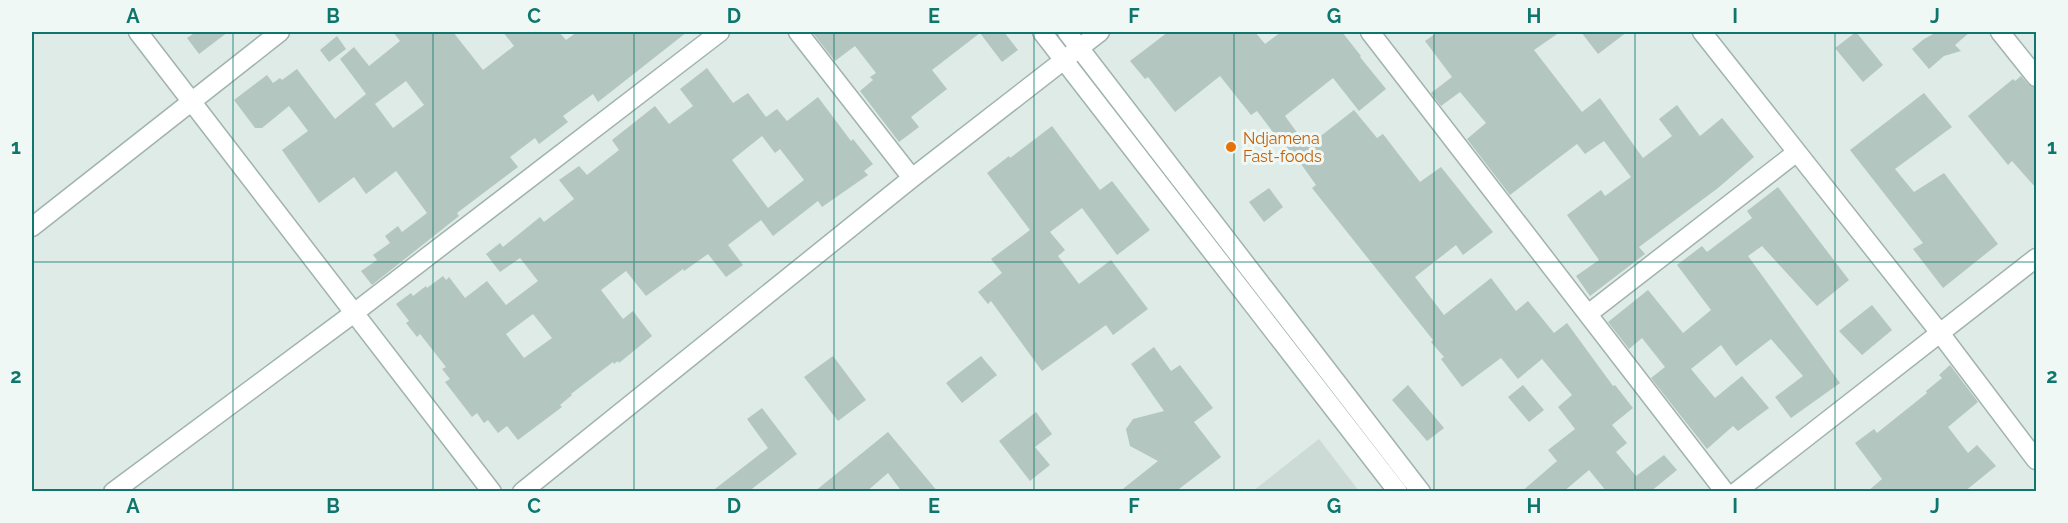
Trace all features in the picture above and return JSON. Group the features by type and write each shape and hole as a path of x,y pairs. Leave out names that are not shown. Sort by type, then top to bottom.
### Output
{"street":[{"path":"138,32 492,492"},
{"path":"32,227 280,32"},
{"path":"113,492 354,313 720,32"},
{"path":"798,32 912,178"},
{"path":"1042,32 1398,492"},
{"path":"1067,32 1421,492"},
{"path":"522,492 912,178 1100,32"},
{"path":"1370,32 1725,492"},
{"path":"1702,32 1940,333 2037,460"},
{"path":"2000,32 2037,77"},
{"path":"1588,314 1797,152"},
{"path":"1736,492 2037,258"}],"shaded area":[{"path":"1319,439 1359,491 1253,491"}],"building":[{"path":"196,32 228,32 199,54 187,38"},
{"path":"393,32 453,32 483,70 514,46 503,32 559,32 566,40 577,32 687,32 598,102 593,94 563,116 568,122 539,144 535,138 510,157 518,167 457,213 459,216 372,285 361,271 377,260 373,255 390,243 385,236 398,226 402,232 427,213 396,171 366,194 354,177 319,203 282,150 308,131 289,106 262,128 255,128 234,100 267,75 273,83 280,78 282,80 297,69 335,119 366,94 340,59 354,47 369,66 400,41","holes":["406,81 424,105 393,128 375,104"]},
{"path":"812,32 1004,32 1018,50 1002,62 980,33 932,70 947,89 911,117 919,127 899,142 860,91 873,80 870,77 876,73 855,46 835,61"},
{"path":"1168,32 1255,32 1265,44 1281,32 1342,32 1386,89 1359,111 1333,78 1285,116 1306,145 1354,110 1377,138 1383,134 1420,182 1441,167 1493,232 1463,255 1456,245 1415,277 1444,315 1491,278 1516,311 1528,301 1554,333 1567,323 1613,386 1615,385 1633,408 1612,425 1627,443 1616,452 1636,476 1664,455 1677,470 1650,492 1607,492 1589,470 1563,492 1521,492 1557,461 1548,450 1575,429 1558,407 1572,395 1542,359 1518,379 1501,358 1462,387 1441,359 1444,357 1431,342 1433,340 1312,188 1316,185 1294,154 1291,156 1257,111 1251,115 1220,76 1175,112 1148,77 1145,79 1130,61"},
{"path":"1438,32 1560,32 1534,50 1582,112 1600,98 1643,158 1672,136 1659,119 1677,105 1700,136 1722,118 1754,157 1718,188 1639,247 1645,254 1590,296 1576,276 1599,260 1567,215 1601,190 1605,196 1631,177 1604,141 1585,154 1577,144 1510,195 1467,139 1486,123 1460,92 1441,106 1431,93 1452,77 1425,41"},
{"path":"1581,32 1627,32 1598,54"},
{"path":"1856,32 1883,65 1863,82 1835,48"},
{"path":"1937,32 1970,32 1955,45 1961,51 1944,56 1929,69 1912,49"},
{"path":"337,36 346,49 329,62 320,50"},
{"path":"707,68 733,103 748,93 766,117 777,109 787,121 818,97 851,141 853,139 873,164 864,171 868,175 822,207 818,201 773,236 761,220 728,245 743,265 726,277 708,254 646,296 626,271 601,290 623,319 633,311 652,336 619,363 618,361 614,364 613,362 571,394 560,405 562,407 518,440 507,426 498,433 488,420 484,423 477,413 472,417 445,382 450,379 442,369 446,367 420,334 417,337 406,323 409,321 396,304 411,293 413,296 426,286 427,288 443,276 446,280 449,277 465,298 487,281 506,305 538,281 520,258 500,272 486,254 500,243 503,247 540,217 544,222 574,199 559,180 579,166 587,175 619,150 612,140 655,106 669,124 693,106 680,89","holes":["762,136 775,153 780,149 804,180 768,208 732,160","533,314 552,338 524,358 506,334"]},
{"path":"2021,76 2028,84 2037,88 2037,189 2012,161 2008,165 1968,116 2013,79 2015,81"},
{"path":"1924,93 1952,127 1895,169 1914,192 1944,173 1998,244 1943,288 1913,249 1923,243 1850,150"},
{"path":"1052,126 1100,190 1112,181 1150,230 1117,255 1082,208 1050,232 1065,250 1058,256 1079,284 1111,260 1148,309 1113,335 1106,325 1042,371 991,301 988,304 978,292 1002,273 991,259 1030,230 987,173"},
{"path":"1778,187 1849,280 1817,306 1762,246 1748,256 1840,383 1791,418 1775,397 1803,376 1771,339 1736,366 1721,345 1691,369 1715,398 1742,376 1769,408 1738,431 1733,426 1707,449 1651,378 1665,367 1642,338 1629,349 1608,322 1648,290 1683,333 1711,310 1677,265 1702,246 1707,252 1752,218 1747,211"},
{"path":"1269,188 1283,207 1264,222 1249,202"},
{"path":"1872,305 1892,330 1862,355 1839,331"},
{"path":"1154,347 1171,371 1180,365 1213,408 1194,422 1221,457 1175,492 1119,492 1158,461 1130,446 1126,429 1133,419 1164,411 1131,364"},
{"path":"833,356 866,400 838,421 804,377"},
{"path":"981,356 997,375 962,403 946,383"},
{"path":"1950,365 1978,402 1948,427 1968,453 1977,445 1996,466 1964,492 1867,492 1882,479 1855,443 1874,429 1877,433 1927,393 1926,391 1942,378 1939,375"},
{"path":"1408,385 1444,428 1427,441 1392,400"},
{"path":"1523,385 1544,410 1529,422 1508,397"},
{"path":"762,408 797,454 748,492 711,492 768,448 747,419"},
{"path":"1036,412 1052,434 1035,447 1050,465 1030,481 999,441"},
{"path":"888,432 938,492 902,492 888,473 866,492 814,492"}],"place":[{"name":"Ndjamena Fast-foods","path":"1231,147"}]}
